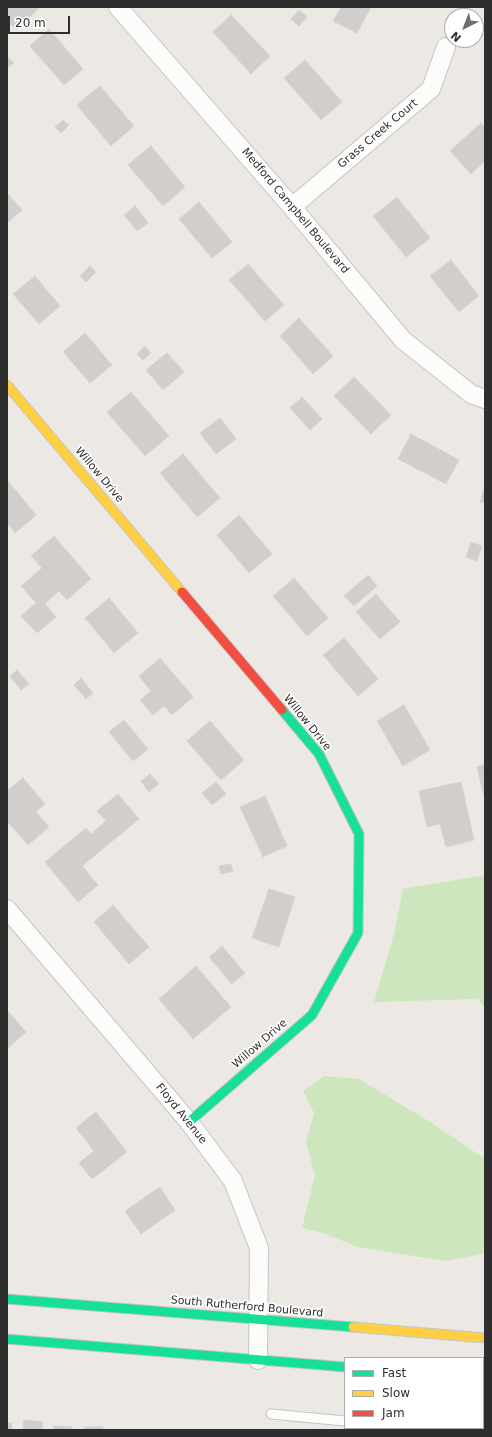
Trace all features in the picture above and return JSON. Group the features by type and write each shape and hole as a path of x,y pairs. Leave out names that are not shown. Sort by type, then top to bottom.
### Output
{"main road":[{"name":"Willow Drive","path":"7,384 319,754 359,834 358,933 312,1015 189,1122"},
{"name":"South Rutherford Boulevard","path":"7,1299 485,1338"},
{"path":"7,1339 344,1367"}],"street":[{"name":"Medford Campbell Boulevard","path":"118,7 292,207 402,340 471,394 485,398"},
{"name":"Grass Creek Court","path":"292,207 431,89 446,48"},
{"name":"Floyd Avenue","path":"7,909 189,1122 233,1181 259,1248 258,1360"}],"lane":[{"path":"272,1414 344,1421"},
{"path":"436,1429 447,1430"}],"green space":[{"path":"485,875 485,1007 477,999 374,1002 394,934 403,889"},
{"path":"324,1076 359,1079 430,1122 485,1159 485,1238 483,1254 445,1261 358,1247 323,1233 302,1228 315,1175 306,1143 314,1113 303,1091"}],"building":[{"path":"7,7 39,8 16,30 7,20"},
{"path":"341,7 371,7 357,33 333,21"},
{"path":"299,10 307,17 299,26 291,19"},
{"path":"231,15 270,56 251,74 213,32"},
{"path":"49,29 83,69 64,85 30,46"},
{"path":"7,56 14,63 7,68"},
{"path":"305,60 342,102 321,120 284,78"},
{"path":"100,86 134,126 111,146 77,105"},
{"path":"63,120 69,125 61,133 55,127"},
{"path":"481,123 485,128 485,161 471,174 450,151"},
{"path":"151,146 185,187 163,206 128,165"},
{"path":"9,195 22,210 7,223 7,197"},
{"path":"397,197 430,238 406,257 373,216"},
{"path":"199,202 232,242 212,258 179,219"},
{"path":"135,206 148,223 137,231 124,215"},
{"path":"451,260 479,296 459,312 430,276"},
{"path":"248,264 284,305 265,321 229,280"},
{"path":"90,266 96,272 86,282 80,276"},
{"path":"35,276 60,306 39,324 13,294"},
{"path":"299,318 333,356 313,374 280,336"},
{"path":"85,333 112,365 90,383 63,352"},
{"path":"145,346 151,353 143,360 137,354"},
{"path":"167,353 184,372 163,390 146,370"},
{"path":"354,377 391,415 371,434 334,396"},
{"path":"131,392 169,436 145,456 107,412"},
{"path":"302,397 322,419 310,430 290,408"},
{"path":"220,418 236,439 216,454 200,433"},
{"path":"411,434 459,460 446,484 398,459"},
{"path":"183,454 220,498 197,517 160,473"},
{"path":"7,480 36,515 15,533 7,523"},
{"path":"485,485 485,503 480,502"},
{"path":"239,515 272,554 249,573 217,535"},
{"path":"54,536 91,579 67,600 59,591 45,604 56,617 37,633 21,616 36,603 21,586 42,568 31,556"},
{"path":"471,542 482,546 477,561 466,557"},
{"path":"368,575 377,586 354,606 344,596"},
{"path":"294,578 328,618 307,636 273,596"},
{"path":"376,594 400,622 380,639 356,612"},
{"path":"109,598 138,633 114,653 85,618"},
{"path":"344,638 378,679 358,696 323,655"},
{"path":"160,658 193,697 172,715 164,706 153,715 140,700 151,691 139,676"},
{"path":"17,670 29,684 21,690 10,676"},
{"path":"81,678 93,693 86,699 74,685"},
{"path":"404,705 430,750 403,766 377,721"},
{"path":"124,720 148,749 133,761 109,732"},
{"path":"210,721 244,760 221,780 187,741"},
{"path":"485,764 485,793 483,793 477,767"},
{"path":"150,774 159,784 149,792 141,781"},
{"path":"23,778 45,804 36,812 49,827 28,845 7,821 7,791"},
{"path":"216,782 226,794 212,805 202,793"},
{"path":"461,782 474,840 446,847 440,824 427,827 419,791"},
{"path":"118,794 139,819 82,866 98,885 78,902 45,862 86,828 91,834 106,821 97,811"},
{"path":"265,796 287,846 263,857 240,807"},
{"path":"231,864 233,871 221,874 219,866"},
{"path":"269,889 295,897 279,947 252,938"},
{"path":"113,905 149,947 129,964 94,922"},
{"path":"222,946 245,973 232,984 209,957"},
{"path":"196,966 231,1007 193,1039 159,999"},
{"path":"7,1010 26,1032 7,1049"},
{"path":"96,1112 127,1152 92,1179 79,1163 94,1151 76,1128"},
{"path":"160,1187 175,1210 141,1234 125,1211"},
{"path":"24,1420 43,1422 42,1430 23,1430"},
{"path":"7,1423 12,1423 11,1430 7,1430"},
{"path":"54,1426 72,1427 72,1430 54,1430"},
{"path":"85,1427 103,1427 103,1430 85,1430"}],"traffic: fast":[{"path":"189,1122 312,1015 358,933 359,834 319,754 282,710"},
{"path":"7,1299 353,1327"},
{"path":"7,1339 344,1367"}],"traffic: slow":[{"path":"7,385 182,592"},
{"path":"353,1327 485,1338"}],"traffic: jam":[{"path":"182,592 282,710"}]}
